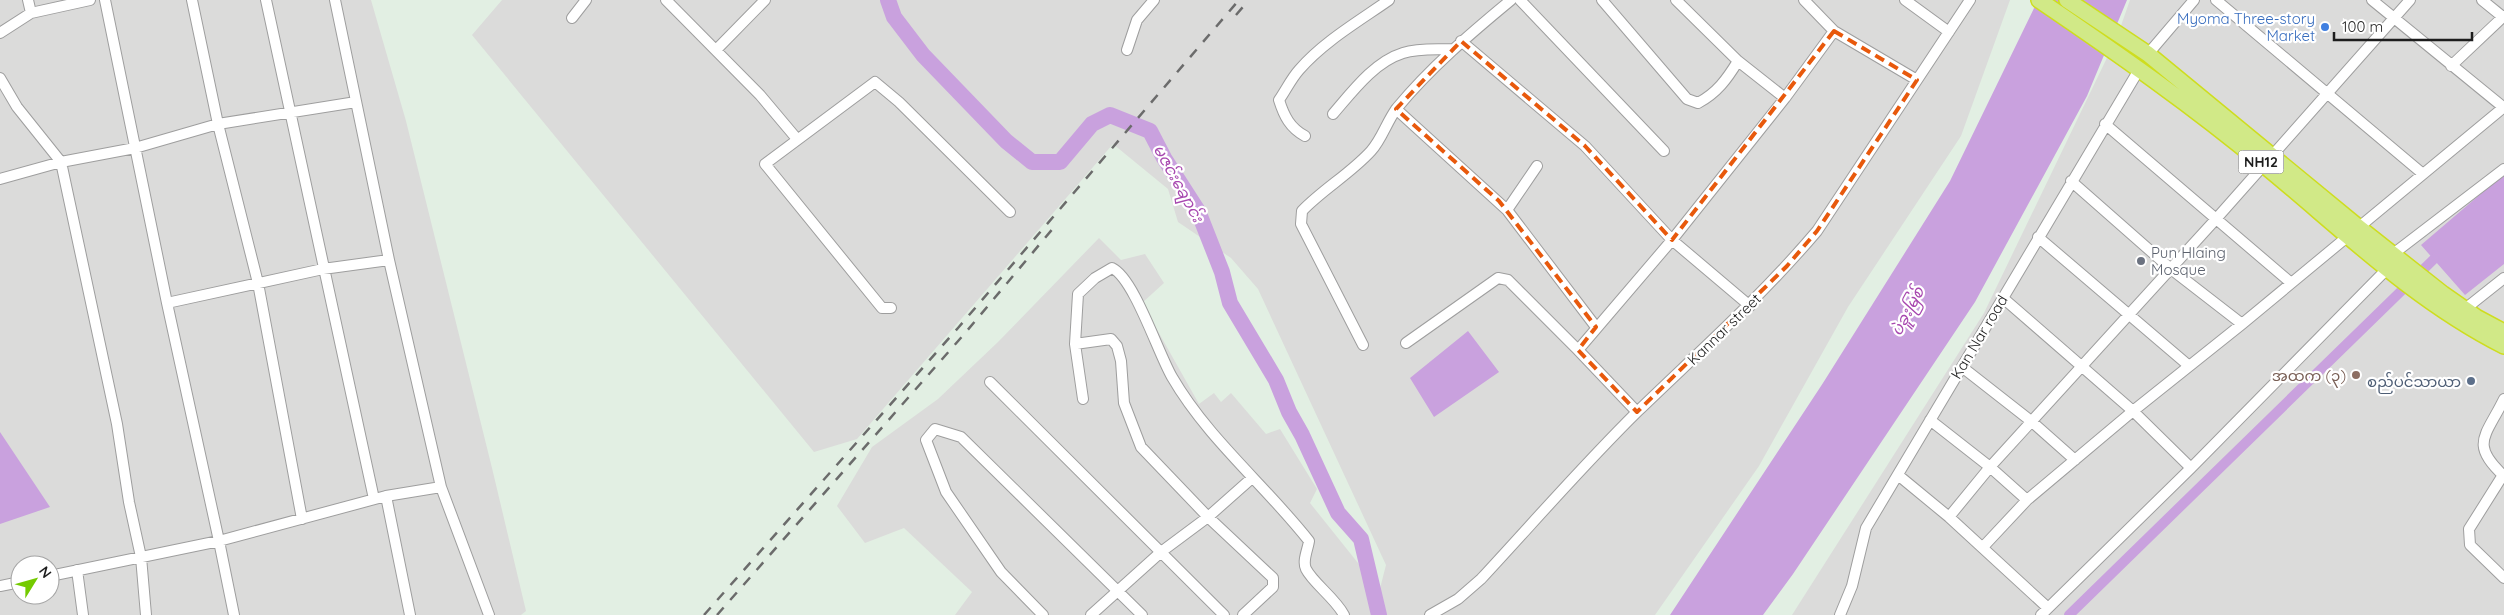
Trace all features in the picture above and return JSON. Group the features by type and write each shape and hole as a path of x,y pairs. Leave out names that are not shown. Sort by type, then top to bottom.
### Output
{"highway":[{"name":"NH12","path":"2039,0 2135,65 2268,161"},
{"name":"NH12","path":"2067,0 2144,52 2268,161 2352,231 2387,269 2434,306 2471,329 2504,346"},
{"name":"NH12","path":"2352,231 2395,256 2443,294 2504,332"}],"street":[{"path":"28,0 30,13"},
{"path":"0,34 30,13 90,0"},
{"path":"105,0 167,304 234,615"},
{"path":"192,0 218,124 258,284 302,519"},
{"path":"266,0 374,499"},
{"path":"335,0 389,260 441,488 489,615"},
{"path":"572,18 586,0"},
{"path":"716,50 765,0"},
{"path":"1126,50 1137,20 1154,0"},
{"path":"1305,136 1296,132 1284,116 1279,100 1298,71 1310,59 1350,26 1389,0"},
{"path":"1363,345 1302,224 1302,211 1316,196 1335,184 1372,150 1396,109 1461,41 1510,0"},
{"path":"1520,0 1664,151"},
{"path":"1602,0 1687,99 1698,103 1712,96 1727,79 1738,61"},
{"path":"1676,0 1738,61 1785,98"},
{"path":"1804,0 1834,30 1917,80"},
{"path":"1905,0 1949,32"},
{"name":"Kannar street","path":"1430,615 1458,599 1480,579 1637,412 1750,306 1817,231 1970,0"},
{"path":"2144,52 2194,0"},
{"path":"2216,0 2423,174"},
{"path":"1983,547 2027,500 2188,365 2242,324 2290,282 2504,107 2451,66 2372,0"},
{"path":"1949,517 1990,467 2216,219 2410,0"},
{"path":"2451,66 2504,17 2482,0"},
{"path":"671,2 760,95 797,139"},
{"path":"1578,350 1672,240 1785,98 1834,30"},
{"path":"1461,41 1585,146 1672,240 1750,306"},
{"path":"1333,114 1362,82 1380,67 1401,54 1416,50 1453,49"},
{"name":"Kan Nar road","path":"1840,615 1852,586 1866,528 2105,124 2135,65"},
{"path":"0,78 17,107 61,162 117,424 129,502 141,557 146,615"},
{"path":"890,308 882,308 765,164 875,82 899,102 1010,212"},
{"path":"0,179 61,162 135,148 218,124 356,102"},
{"path":"1396,109 1507,210 1596,327"},
{"path":"2105,124 2290,282"},
{"path":"1507,210 1537,166"},
{"path":"2395,256 2504,169"},
{"path":"2071,181 2171,268 2242,324"},
{"path":"2038,237 2188,365"},
{"path":"167,304 323,269 389,260"},
{"path":"1083,398 1075,344 1078,294 1096,278 1112,268 1119,271 1139,306 1172,377 1201,418 1309,541 1305,561 1306,569 1332,597 1344,615"},
{"path":"1898,475 1983,547 2044,611 2191,468 2387,269"},
{"path":"1406,343 1498,278 1508,280 1637,412"},
{"path":"2465,309 2504,278"},
{"path":"2003,298 2133,411 2191,468"},
{"path":"1075,344 1111,339 1117,346 1121,361 1124,403 1141,447 1208,517 1273,578 1273,587 1243,615"},
{"path":"1962,366 2075,460"},
{"path":"990,382 1224,615"},
{"path":"2504,399 2482,442 2484,454 2503,476 2469,529 2470,545 2504,578"},
{"path":"1930,420 1990,467 2027,500"},
{"path":"1043,615 1000,572 946,492 926,440 935,429 961,437 1142,615"},
{"path":"1091,615 1162,552 1208,517 1252,478"},
{"path":"60,574 219,541 386,496 441,488"},
{"path":"386,496 410,615"},
{"path":"77,570 83,615"}],"highlighted area":[{"path":"1834,31 1917,80 1817,231 1787,266 1637,412 1578,350 1596,327 1499,201 1396,109 1461,41 1585,146 1672,240"}],"shaded area":[{"path":"0,0 371,0 406,121 492,468 526,611 521,615 0,615"},
{"path":"502,0 2010,0 1961,136 1848,307 1759,466 1655,615 955,615 972,592 904,528 865,543 837,506 872,447 938,399 998,342 1099,238 1121,260 1145,254 1164,283 1142,303 1199,404 1214,393 1221,402 1231,393 1266,434 1280,429 1317,489 1310,503 1366,573 1375,608 1386,565 1258,289 1231,258 1178,222 1168,189 1113,144 857,439 814,452 472,35"},
{"path":"2130,0 2504,0 2504,615 1792,615 1984,313 2117,37"}],"water":[{"name":"ပဲခူးမြစ်","path":"2038,0 2127,0 2087,96 1975,302 1793,574 1763,615 1670,615 1823,383 1950,181"},
{"path":"2504,174 2504,264 2465,295 2421,245"},
{"path":"1468,331 1499,372 1434,417 1410,378"},
{"path":"0,432 50,507 0,524"}],"waterway":[{"name":"မဇင်းချောင်း","path":"888,0 894,17 923,55 1006,141 1032,162 1060,162 1092,124 1110,115 1150,131 1164,158 1198,211 1222,272 1230,303 1276,380 1289,412 1302,435 1338,513 1361,539 1379,615"},
{"path":"2069,615 2434,259"}],"railway":[{"path":"704,615 958,328 1239,0"},
{"path":"1236,15 1249,0"},
{"path":"717,615 966,332 1055,226"}],"place":[{"name":"Myoma Three-story Market","path":"2325,27"},
{"name":"Pun Hlaing Mosque","path":"2141,261"},
{"name":"အထက (၃)","path":"2356,375"},
{"name":"စည်ပင်သာယာ","path":"2471,381"}]}
